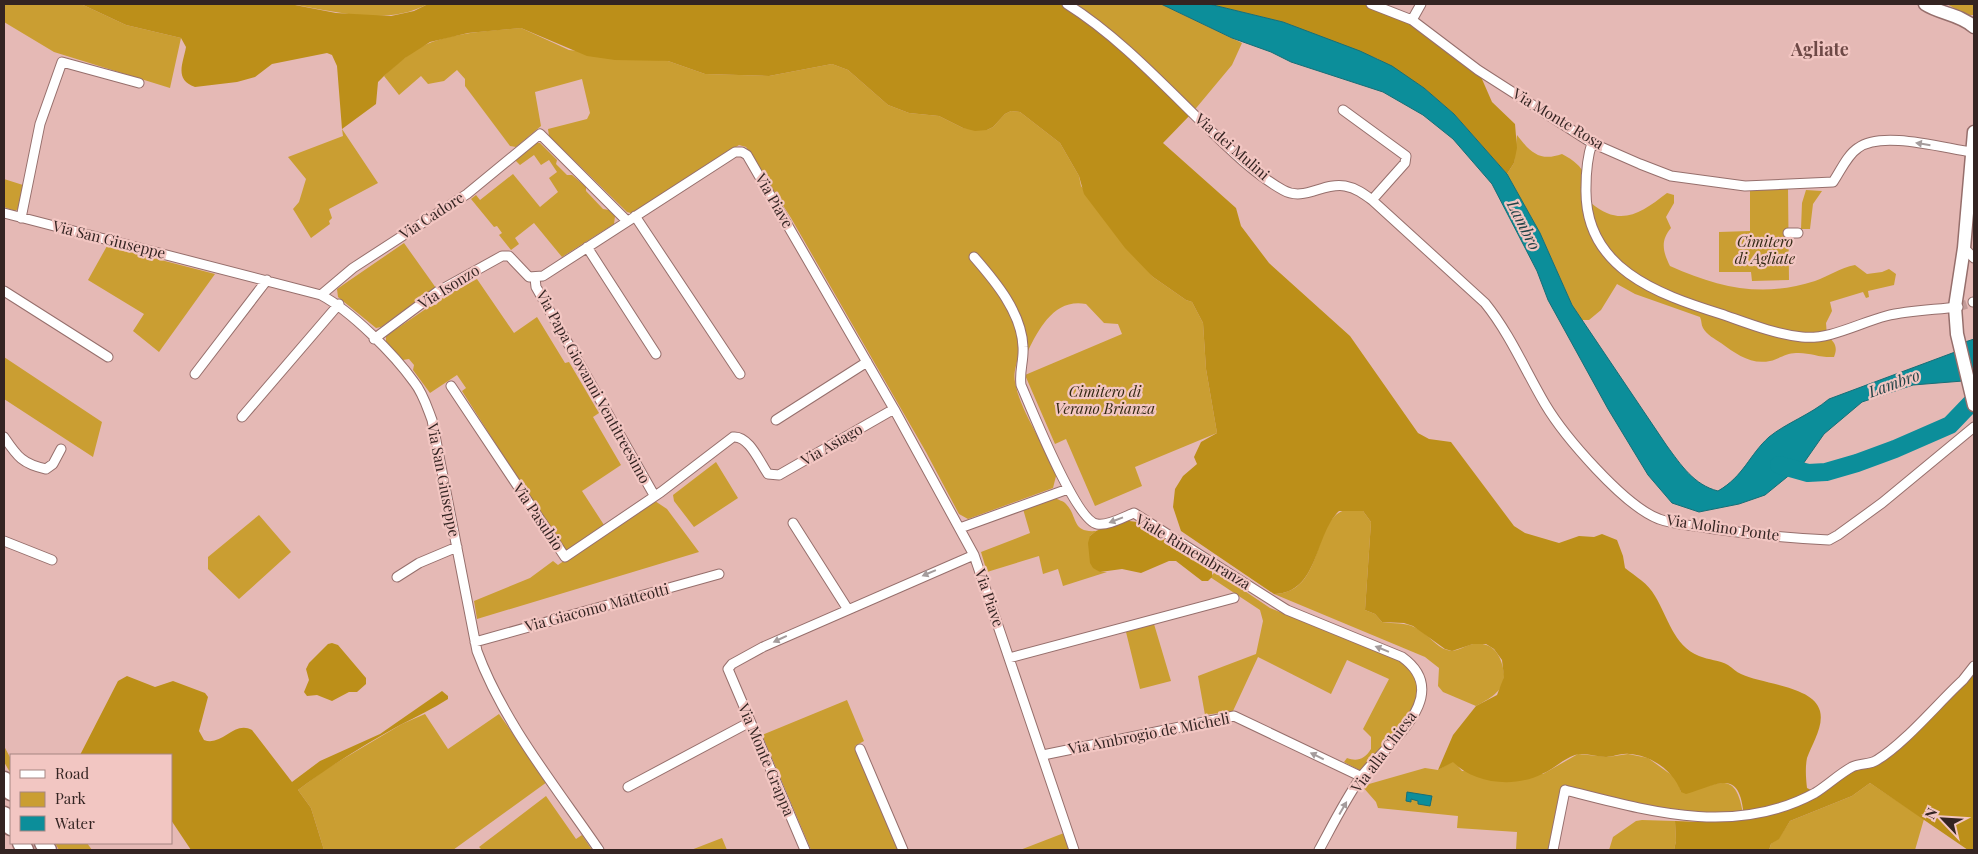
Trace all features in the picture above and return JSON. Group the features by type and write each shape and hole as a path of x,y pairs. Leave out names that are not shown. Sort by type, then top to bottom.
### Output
{"street":[{"name":"Via dei Mulini","path":"1067,4 1100,27 1244,162 1282,189 1300,195 1328,187 1347,186 1358,190 1372,200 1485,303 1500,322"},
{"name":"Via Monte Rosa","path":"1372,4 1412,20 1478,70 1592,143 1671,176 1745,186 1833,182 1855,149 1864,143 1878,140 1901,141 1972,152"},
{"path":"1412,20 1421,4"},
{"path":"1925,4 1934,10 1964,20 1974,27"},
{"path":"21,218 40,124 62,62 139,83"},
{"path":"1343,110 1406,156 1404,163 1372,200"},
{"path":"1974,132 1971,208 1956,307 1959,343 1974,405"},
{"name":"Via Cadore","path":"321,295 353,268 467,194 540,134 631,219"},
{"path":"1592,143 1588,156 1585,203 1598,242 1616,265 1636,279 1665,294 1762,328 1802,337 1838,332 1887,316 1917,310 1956,307"},
{"name":"Via Piave","path":"536,278 544,276 735,152 742,152 747,155 894,409 974,554 1074,850"},
{"name":"Via San Giuseppe","path":"4,213 321,295 339,304 374,338 414,382 432,420 476,642 489,683 509,719 599,850"},
{"path":"631,219 740,374"},
{"path":"1788,233 1798,233"},
{"path":"587,247 656,354"},
{"path":"1964,248 1974,258"},
{"name":"Via Isonzo","path":"374,338 437,292 497,258 509,256 529,277 536,278"},
{"name":"Viale Rimembranza","path":"974,257 994,279 1008,301 1023,347 1019,371 1021,385 1068,489 1086,518 1096,524 1108,523 1134,513 1287,610 1402,657 1413,665 1420,676"},
{"name":"Via Papa Giovanni Ventitreesimo","path":"536,278 536,287 654,495"},
{"path":"194,374 267,280"},
{"path":"4,291 108,357"},
{"path":"242,417 339,304"},
{"name":"Via Molino Ponte","path":"1500,322 1545,405 1595,468 1631,500 1658,518 1672,523 1734,532 1829,540 1838,536 1882,503 1974,427"},
{"path":"776,420 867,362"},
{"name":"Via Pasubio","path":"452,386 565,556 654,495"},
{"name":"Via Asiago","path":"654,495 733,438 739,437 745,440 768,474 778,475 894,409"},
{"path":"4,437 20,460 33,467 46,469 54,464 61,449"},
{"path":"960,528 1068,489"},
{"path":"793,523 847,608 974,554"},
{"path":"4,541 52,560"},
{"path":"398,577 419,563 457,547"},
{"name":"Via Giacomo Matteotti","path":"476,642 719,574"},
{"path":"1010,658 1234,598"},
{"name":"Via Monte Grappa","path":"805,850 728,669 732,664 763,647 847,608"},
{"path":"1553,850 1565,790 1642,810 1690,818 1744,816 1795,802 1815,792 1854,766 1876,761 1963,680 1974,666"},
{"name":"Via alla Chiesa","path":"1319,850 1362,777 1396,739 1416,710 1422,692 1420,676"},
{"name":"Via Ambrogio de Micheli","path":"1043,755 1234,716 1362,777"},
{"path":"628,787 750,722"},
{"path":"860,749 903,850"}],"green space":[{"path":"4,4 81,4 126,25 181,38 170,88 54,52 4,22"},
{"path":"290,4 428,4 412,11 395,15 377,16 342,13"},
{"path":"1067,4 1161,4 1242,43 1232,65 1192,113"},
{"path":"1947,4 1974,4 1974,15 1966,15"},
{"name":"Cimitero di Verano Brianza","path":"521,28 569,50 668,61 705,74 769,76 832,64 848,70 888,105 909,113 939,116 963,128 987,130 993,127 1005,114 1011,111 1020,112 1060,143 1079,176 1081,186 1153,277 1186,300 1192,302 1203,323 1206,369 1217,433 1135,467 1142,486 1095,506 1066,439 1055,444 1025,375 1122,334 1118,324 1104,323 1086,304 1075,303 1065,306 1057,310 1043,324 1028,351 1019,321 994,288 1008,311 1018,337 1019,346 1014,375 1018,393 1027,416 1057,472 1053,488 968,519 959,514 926,452 791,218 746,147 739,145 634,214 627,212 549,136 548,129 587,119 590,113 582,79 535,92 541,126 516,147 510,146 465,86 465,79 457,70 444,81 428,84 421,76 399,95 384,76 413,52 432,42 465,34"},
{"path":"342,129 378,183 329,209 332,218 329,221 330,224 311,238 293,209 299,202 306,179 288,157 343,136"},
{"path":"1517,135 1536,154 1548,157 1562,154 1577,164 1587,180 1591,203 1612,215 1630,215 1648,207 1667,193 1674,195 1674,203 1666,217 1671,228 1665,237 1664,251 1670,266 1688,274 1724,285 1759,290 1796,286 1815,281 1855,265 1867,274 1889,269 1896,274 1894,285 1868,291 1869,297 1866,298 1863,292 1830,302 1832,311 1826,323 1827,336 1836,348 1834,357 1796,353 1770,361 1750,360 1738,355 1709,335 1702,327 1700,317 1635,294 1617,284 1601,310 1589,320 1582,320 1572,305 1540,233 1507,174 1514,163"},
{"path":"536,143 540,143 557,160 556,164 567,175 572,175 586,187 586,191 603,209 609,210 615,216 614,224 562,257 534,223 515,238 519,244 511,250 499,235 502,233 497,226 494,227 471,199 476,195 480,200 513,174 540,207 558,192 549,178 557,172 549,160 541,165 534,155 520,165 515,160"},
{"path":"4,179 23,185 18,209 15,211 4,207"},
{"name":"Cimitero di Agliate","path":"1788,188 1789,280 1752,281 1751,272 1719,272 1719,232 1750,231 1750,189"},
{"path":"1806,190 1822,191 1813,204 1810,229 1801,229 1802,203"},
{"path":"404,243 436,288 381,327 376,328 338,297 337,289"},
{"path":"107,246 215,274 159,352 133,331 144,314 88,280"},
{"path":"477,279 514,333 537,317 565,363 569,362 599,413 593,417 621,465 582,491 604,525 571,549 565,549 560,545 462,391 466,388 457,375 430,393 413,370 414,365 409,359 403,360 386,342 386,336 433,304 436,305 442,298"},
{"path":"4,357 102,422 93,457 4,399"},
{"path":"716,462 738,498 694,527 674,501 673,495"},
{"path":"1055,498 1066,504 1076,523 1082,529 1096,531 1090,536 1100,572 1107,572 1063,586 1058,569 1043,574 1039,556 987,572 981,552 1030,533 1023,509"},
{"path":"655,501 667,509 699,552 477,619 474,601 530,578 553,561 558,565 647,502"},
{"path":"1349,509 1363,511 1371,522 1365,610 1375,614 1382,622 1412,626 1424,633 1439,646 1450,651 1473,644 1491,647 1499,656 1504,674 1502,685 1495,694 1476,706 1443,692 1438,686 1439,668 1425,657 1274,594 1291,590 1303,581 1311,568 1328,525 1337,514"},
{"path":"259,515 291,552 239,599 208,569 208,557"},
{"path":"1212,569 1270,608 1402,661 1414,674 1417,679 1418,691 1415,703 1399,728 1361,771 1344,762 1347,758 1360,759 1371,749 1371,737 1363,729 1389,679 1347,660 1331,694 1258,657 1233,711 1205,715 1198,676 1256,654 1263,621 1260,610 1210,577 1214,573"},
{"path":"1154,624 1171,681 1140,689 1126,632"},
{"path":"847,700 864,741 855,746 898,850 811,850 762,735"},
{"path":"425,714 448,749 499,714 547,782 453,850 324,850 311,808 298,790 326,769 402,724"},
{"path":"4,746 10,757 10,772 4,762"},
{"path":"1578,754 1608,757 1628,754 1648,758 1677,779 1681,792 1721,783 1729,784 1735,789 1743,814 1720,815 1674,811 1629,803 1562,786 1550,850 1516,850 1517,832 1457,828 1458,816 1378,808 1376,802 1362,786 1425,768 1438,770 1453,761 1462,771 1543,774"},
{"path":"1870,783 1924,819 1915,850 1769,850 1771,844 1779,838 1790,821 1852,796"},
{"path":"546,796 576,839 582,835 592,850 482,850 479,847"},
{"path":"1636,821 1675,821 1676,841 1674,850 1609,850 1613,837"},
{"path":"1064,833 1070,850 1020,850"},
{"path":"722,838 727,850 691,850"},
{"path":"56,844 88,844 92,850 59,850"}],"shaded area":[{"path":"81,4 290,4 336,13 391,16 414,11 428,4 1067,4 1082,13 1192,113 1163,143 1236,208 1241,226 1269,263 1350,336 1418,433 1429,439 1451,442 1514,526 1525,533 1559,543 1579,536 1594,537 1602,534 1617,540 1625,568 1652,591 1677,638 1690,651 1699,656 1725,663 1739,673 1798,691 1816,703 1821,717 1817,735 1807,758 1807,788 1815,792 1854,766 1876,761 1974,666 1974,850 1968,850 1870,783 1852,796 1790,821 1779,839 1771,844 1769,850 1674,850 1676,841 1675,821 1701,822 1744,818 1742,802 1738,791 1733,785 1726,783 1718,784 1686,794 1681,792 1673,777 1661,766 1645,757 1626,754 1606,757 1575,755 1542,774 1520,781 1495,782 1483,779 1472,775 1453,762 1438,770 1453,735 1476,706 1497,695 1504,677 1502,660 1494,649 1486,644 1473,644 1452,651 1445,649 1413,626 1404,623 1382,622 1375,614 1365,610 1371,522 1363,511 1339,511 1331,521 1308,574 1300,584 1289,591 1274,594 1181,531 1173,507 1175,489 1183,476 1197,464 1194,457 1201,442 1217,433 1206,369 1203,323 1192,302 1186,300 1153,277 1125,248 1084,194 1079,176 1060,143 1020,112 1011,111 1005,114 993,127 987,130 975,131 963,128 939,116 909,113 888,105 848,70 832,64 769,76 705,74 668,61 615,60 587,56 521,28 468,33 430,42 405,58 384,76 378,82 376,104 342,129 337,66 332,55 327,53 272,64 255,77 237,82 195,87 188,84 182,75 186,47 181,38 126,25"},
{"path":"1209,4 1371,4 1412,20 1478,70 1492,102 1515,124 1517,148 1514,163 1507,174 1454,114 1424,88 1378,59 1283,22"},
{"path":"1122,520 1137,522 1212,569 1212,577 1208,581 1202,581 1176,561 1169,561 1141,573 1122,569 1100,572 1093,568 1090,563 1088,543 1090,536 1096,531"},
{"path":"328,644 338,645 366,678 366,684 357,692 349,692 332,701 317,695 307,696 304,692 309,680 306,669 309,663"},
{"path":"127,676 155,687 173,681 205,693 208,697 199,731 204,740 217,740 239,728 252,730 292,782 320,761 380,734 442,691 448,696 448,699 387,732 298,790 311,808 324,850 191,850 172,822 172,754 81,754 118,681"}],"water":[{"path":"1161,4 1209,4 1283,22 1360,51 1392,66 1424,88 1454,114 1507,174 1540,233 1572,305 1667,446 1695,479 1709,488 1718,491 1727,485 1769,437 1829,399 1955,352 1963,381 1913,385 1862,402 1824,434 1803,464 1765,495 1739,504 1699,512 1672,503 1648,475 1608,409 1548,300 1537,271 1492,184 1453,139 1423,115 1383,92 1291,62 1271,52 1232,38"},
{"path":"1974,339 1974,375 1973,375 1965,342"},
{"path":"1407,792 1432,796 1430,806 1418,804 1418,801 1411,799 1411,802 1406,801"}],"waterway":[{"name":"Lambro","path":"1779,465 1808,473 1826,472 1857,463 1950,425 1974,400"}],"tunnel":[{"path":"1958,307 1973,302"}],"district":[{"name":"Agliate","path":"1820,50"}]}
